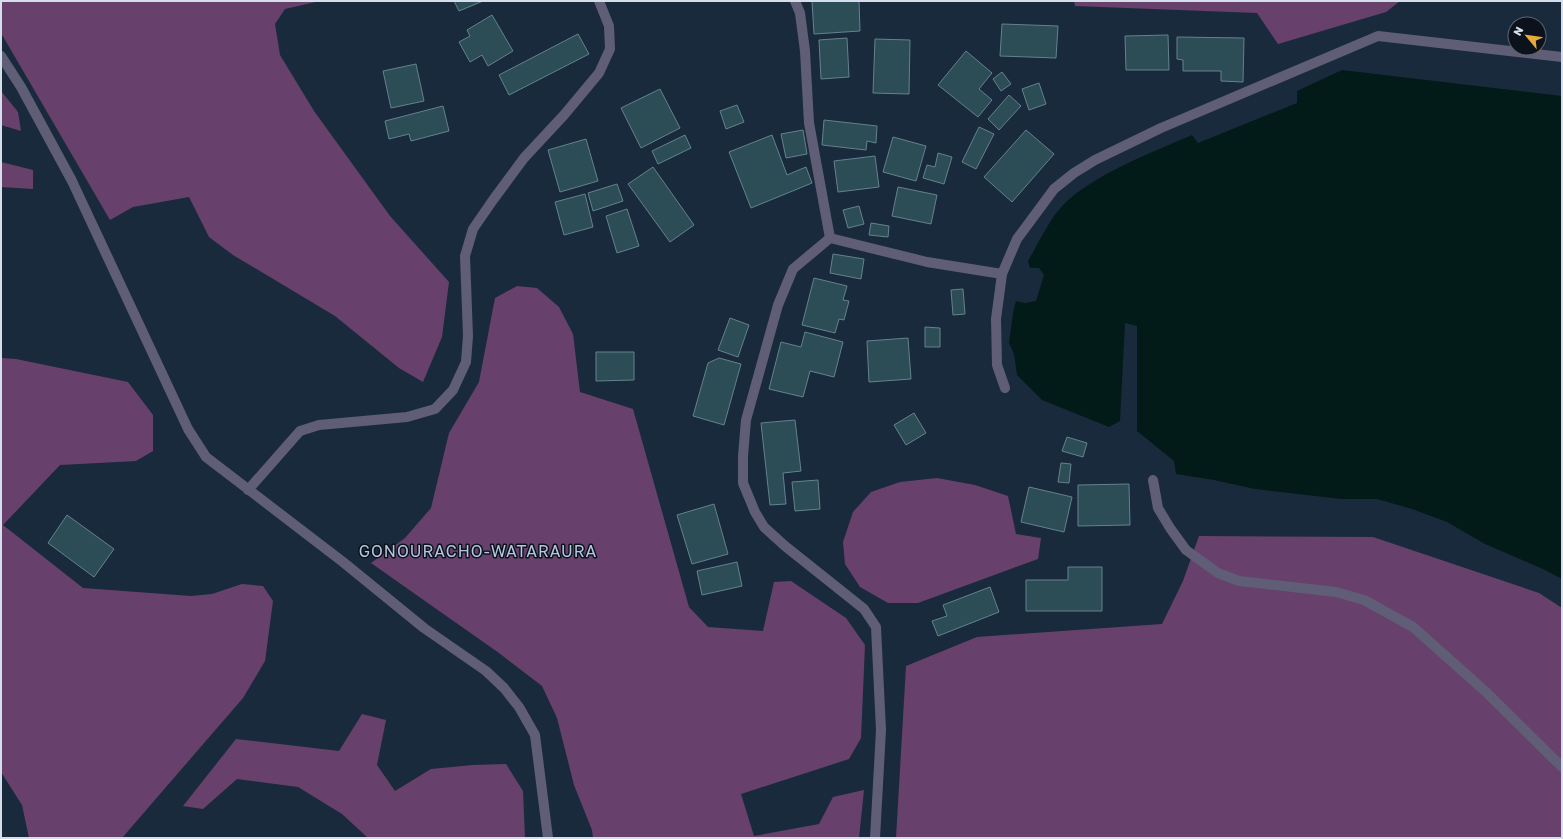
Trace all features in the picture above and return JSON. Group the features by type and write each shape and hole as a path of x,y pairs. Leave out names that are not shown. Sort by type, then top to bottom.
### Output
{"street":[{"path":"248,490 300,431 320,425 407,417 435,409 453,390 466,362 468,336 465,256 473,229 492,200 524,158 564,115 599,73 610,49 609,26 599,1"},
{"path":"795,1 800,13 805,51 809,123 830,238"},
{"path":"1005,388 997,365 996,319 1002,274 1017,239 1036,211 1054,189 1095,160 1161,128 1378,36 1562,57"},
{"path":"1,56 21,87 72,181 188,429 206,457 343,562 424,628 486,671 504,688 519,707 535,735 548,838"},
{"path":"830,238 927,262 1002,274"},
{"path":"830,238 793,269 778,305 746,420 743,456 744,483 755,512 764,527 785,546 864,609 876,627 880,730 875,838"},
{"path":"1153,480 1158,508 1170,528 1186,550 1218,573 1239,581 1336,592 1364,600 1413,627 1486,692 1562,767"}],"shaded area":[{"path":"1,1 320,1 285,9 275,24 280,55 314,111 390,216 449,282 442,337 423,382 399,368 335,316 233,255 209,237 189,197 133,207 110,220 1,33"},
{"path":"1074,1 1400,1 1386,12 1278,44 1257,13 1075,6"},
{"path":"1342,70 1562,96 1562,579 1543,569 1485,544 1447,522 1412,509 1377,499 1341,499 1255,489 1176,474 1174,461 1137,431 1137,326 1125,323 1120,421 1109,427 1042,400 1017,375 1014,354 1009,343 1016,301 1025,303 1036,301 1044,275 1039,268 1030,268 1028,261 1049,224 1064,204 1077,193 1108,173 1159,149 1192,135 1198,143 1297,103 1297,91"},
{"path":"1,91 18,112 21,131 1,125"},
{"path":"1,162 33,170 33,189 1,187"},
{"path":"517,286 537,288 559,307 573,334 580,392 633,409 689,607 708,627 763,631 774,582 791,581 846,618 865,645 861,738 849,759 741,794 754,836 819,824 833,797 864,790 859,838 593,838 592,830 574,785 557,718 542,686 499,653 371,563 405,538 431,508 449,433 479,382 495,298"},
{"path":"1,358 16,359 128,382 153,415 153,451 136,461 60,465 3,525 83,588 191,596 212,594 242,584 263,586 273,601 265,661 243,698 122,838 29,838 22,805 1,772"},
{"path":"937,478 975,485 1008,496 1016,534 1041,538 1038,559 918,603 888,603 860,587 845,564 843,542 853,512 871,492 900,482"},
{"path":"1199,536 1373,537 1539,593 1562,608 1562,838 896,838 906,666 977,637 1162,624 1183,581"},
{"path":"362,714 386,720 377,765 395,791 431,769 506,764 523,791 525,838 368,838 342,814 298,787 237,779 203,809 183,806 236,739 339,751"}],"building":[{"path":"454,1 483,1 459,11"},
{"path":"812,1 859,1 860,31 814,34"},
{"path":"492,15 513,51 488,66 482,55 470,62 459,42 470,36 467,30"},
{"path":"1002,24 1058,26 1056,58 1000,56"},
{"path":"578,34 589,54 509,95 499,75"},
{"path":"1168,35 1169,70 1126,70 1125,36"},
{"path":"1177,37 1244,38 1243,82 1221,81 1221,71 1183,71 1183,60 1177,59"},
{"path":"847,38 849,77 821,79 819,40"},
{"path":"875,39 910,40 909,94 873,93"},
{"path":"966,51 992,73 979,89 992,100 978,117 938,85"},
{"path":"416,64 424,101 391,108 383,71"},
{"path":"1002,72 1011,84 1001,91 993,79"},
{"path":"1039,83 1046,104 1029,110 1022,89"},
{"path":"660,89 680,128 641,148 621,108"},
{"path":"1009,95 1021,106 999,130 988,119"},
{"path":"737,105 744,122 726,129 720,111"},
{"path":"443,106 449,131 411,141 409,134 389,139 385,121"},
{"path":"824,120 877,126 876,143 867,141 866,150 822,145"},
{"path":"979,127 994,134 976,169 962,162"},
{"path":"803,130 807,154 786,158 781,134"},
{"path":"1026,130 1054,154 1012,202 984,177"},
{"path":"685,135 691,148 658,164 652,151"},
{"path":"772,135 787,175 806,167 812,183 751,208 729,152"},
{"path":"893,137 926,146 916,181 883,172"},
{"path":"586,139 598,181 560,192 548,150"},
{"path":"938,153 952,157 944,184 923,178 927,165 935,167"},
{"path":"875,156 879,187 838,192 834,161"},
{"path":"653,167 694,225 670,242 628,184"},
{"path":"617,184 623,201 593,211 588,193"},
{"path":"898,187 937,195 931,224 892,216"},
{"path":"585,194 593,227 564,235 555,202"},
{"path":"859,206 864,224 848,228 843,210"},
{"path":"627,209 639,246 617,253 606,216"},
{"path":"871,223 889,226 888,237 869,235"},
{"path":"833,254 864,259 861,279 830,273"},
{"path":"814,278 847,286 843,300 849,301 844,320 839,319 835,333 802,325"},
{"path":"963,289 965,314 953,315 951,290"},
{"path":"730,318 749,325 738,357 718,350"},
{"path":"925,327 940,328 940,347 925,347"},
{"path":"805,332 843,342 834,377 810,371 803,397 769,389 781,342 801,347"},
{"path":"908,338 911,379 869,382 867,341"},
{"path":"596,352 634,352 634,380 596,381"},
{"path":"719,358 741,364 724,425 693,416 708,363"},
{"path":"914,413 926,433 906,445 894,425"},
{"path":"795,420 801,471 783,473 786,504 770,505 761,423"},
{"path":"1067,437 1087,443 1083,457 1062,451"},
{"path":"1061,463 1071,464 1069,483 1058,482"},
{"path":"818,480 820,509 795,511 792,482"},
{"path":"1129,484 1130,525 1078,526 1078,485"},
{"path":"1029,487 1072,497 1064,532 1021,522"},
{"path":"714,504 728,554 692,564 677,515"},
{"path":"67,515 114,549 94,577 48,543"},
{"path":"737,562 742,586 702,595 697,571"},
{"path":"1068,567 1102,567 1102,611 1026,611 1026,580 1068,580"},
{"path":"990,587 999,612 938,636 932,621 947,616 943,605"}],"district":[{"name":"GONOURACHO-WATARAURA","path":"478,551"}]}
